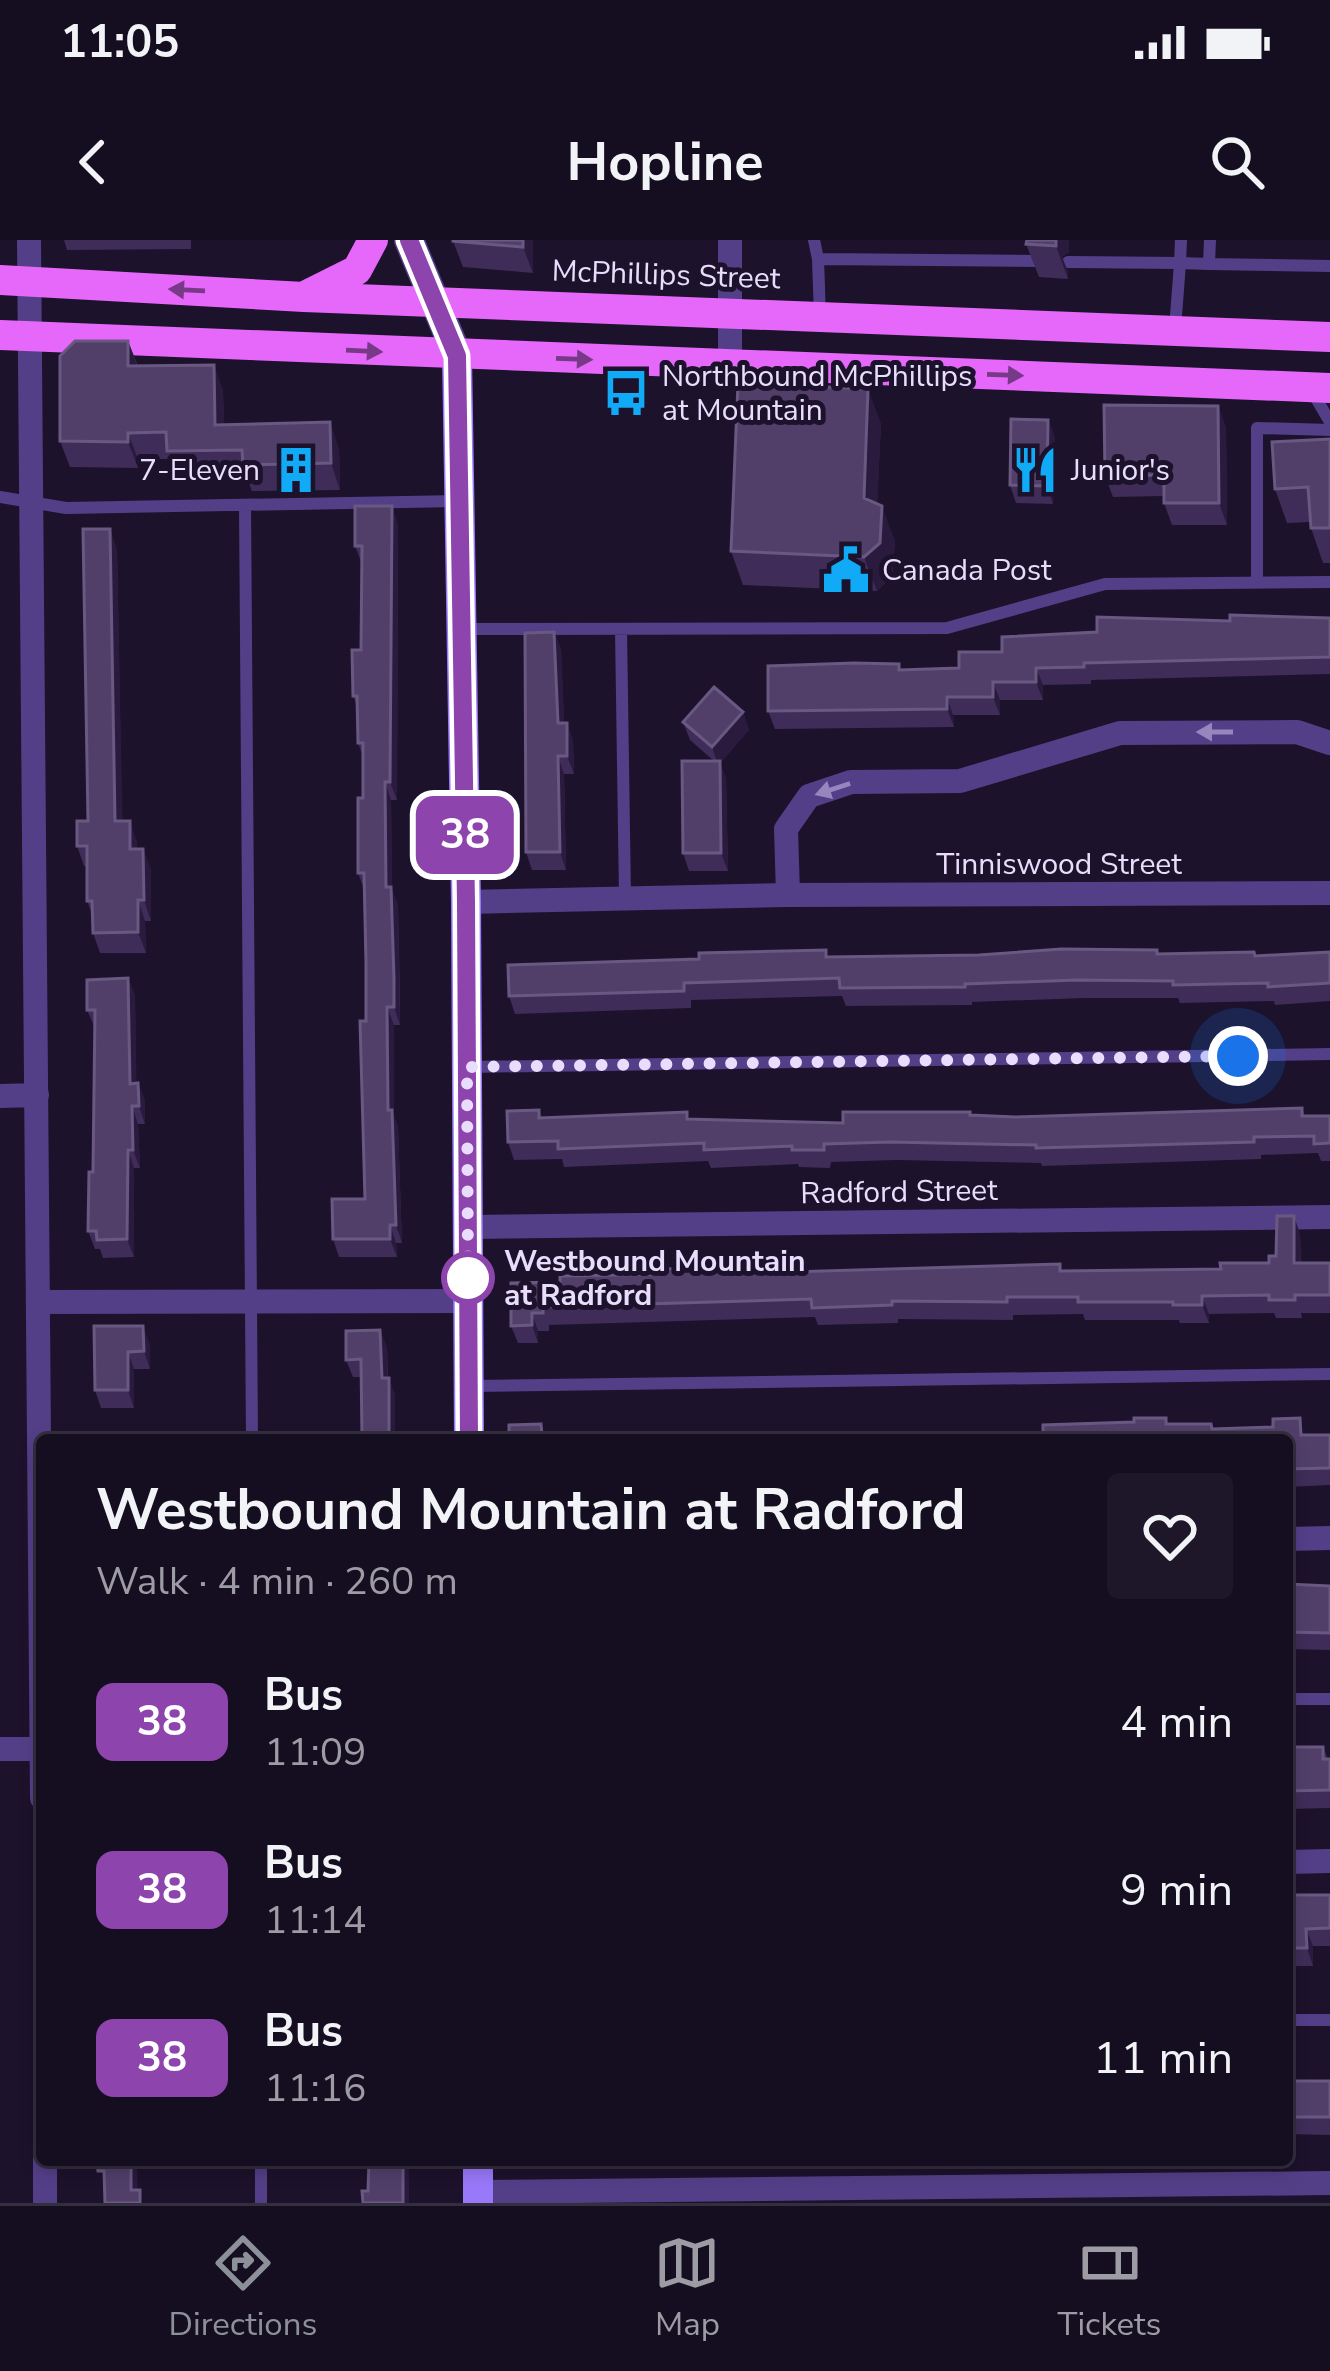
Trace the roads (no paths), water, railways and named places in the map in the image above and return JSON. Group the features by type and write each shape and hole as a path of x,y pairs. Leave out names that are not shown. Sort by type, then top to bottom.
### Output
{"main road":[{"path":"304,297 357,270 373,240"},
{"name":"McPhillips Street","path":"15,280 304,297 1330,337"},
{"path":"0,335 1320,387"},
{"path":"457,356 469,1434"},
{"path":"478,2166 478,2198"}],"street":[{"path":"29,240 15,280 32,337 39,1434"},
{"path":"410,240 457,356"},
{"path":"730,240 730,363"},
{"path":"788,895 786,829 809,796 851,782 960,781 1120,733 1297,732 1330,743"},
{"name":"Tinniswood Street","path":"466,902 788,895 1330,893"},
{"path":"0,1096 37,1095"},
{"name":"Radford Street","path":"469,1227 1330,1217"},
{"path":"38,1302 469,1300"},
{"path":"1293,1539 1330,1538"},
{"path":"0,1749 36,1749"},
{"path":"1293,1862 1330,1861"},
{"path":"45,2166 45,2203"},
{"path":"478,2198 1330,2183"}],"lane":[{"path":"814,240 820,317"},
{"path":"877,260 878,240"},
{"path":"1175,331 1181,240"},
{"path":"1209,264 1210,240"},
{"path":"818,260 1039,261"},
{"path":"1068,262 1330,266"},
{"path":"1257,583 1257,428 1330,426 1320,387"},
{"path":"0,497 66,508 459,501"},
{"path":"245,505 252,1434"},
{"path":"460,629 947,628 1105,584 1330,582"},
{"path":"621,628 626,898"},
{"path":"467,1067 1330,1054"},
{"path":"469,1386 1330,1374"},
{"path":"1293,1700 1330,1699"},
{"path":"1293,2020 1330,2020"},
{"path":"261,2166 261,2203"}],"place":[{"name":"Northbound McPhillips at Mountain","path":"626,393"},
{"name":"7-Eleven","path":"296,470"},
{"name":"Junior's","path":"1035,470"},
{"name":"Canada Post","path":"846,570"},
{"name":"Westbound Mountain at Radford","path":"468,1278"}]}
